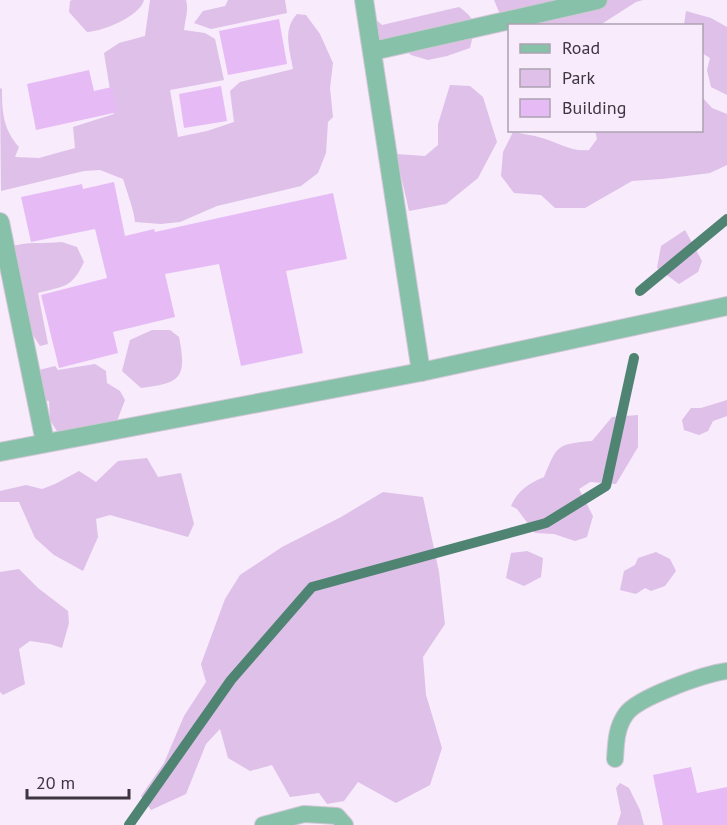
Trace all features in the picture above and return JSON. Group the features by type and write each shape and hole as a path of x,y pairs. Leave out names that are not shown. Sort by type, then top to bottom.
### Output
{"street":[{"path":"364,0 421,372"},
{"path":"373,51 598,0"},
{"path":"0,222 45,442"},
{"path":"0,452 421,372 727,306"}],"lane":[{"path":"615,759 616,732 627,712 661,692 727,670"},
{"path":"262,825 304,814 337,816 345,825"}],"green space":[{"path":"72,0 144,0 135,12 120,22 87,32 69,12"},
{"path":"150,0 186,0 184,30 205,33 215,39 224,80 170,90 178,137 234,122 230,91 240,82 293,69 288,33 292,20 297,14 306,15 320,34 333,63 330,88 333,117 328,122 326,153 318,173 301,186 217,206 180,222 161,224 135,222 123,179 100,170 84,171 1,191 0,88 7,127 19,147 15,157 39,158 75,148 73,127 114,114 104,53 119,43 145,36"},
{"path":"228,0 285,0 287,13 211,29 194,23 203,11 225,6"},
{"path":"494,0 643,0 602,24 508,24 507,31"},
{"path":"459,7 474,24 470,48 428,60 411,55 397,43 378,42 374,18 382,25"},
{"path":"686,11 711,18 727,27 727,95 711,87 707,70 710,58 703,54 703,24 684,24"},
{"path":"450,85 470,86 483,97 497,142 478,178 446,204 409,211 396,154 425,156 438,145 438,124"},
{"path":"703,98 712,108 727,114 727,165 710,173 632,181 585,208 555,208 541,195 514,193 501,176 503,152 513,132 583,150 589,150 597,139 595,132 703,132"},
{"path":"685,230 702,261 698,272 679,284 657,268 661,246"},
{"path":"62,242 77,247 84,262 80,271 66,285 38,293 48,344 40,346 26,324 10,247 29,243"},
{"path":"152,330 170,330 179,337 181,370 178,376 165,384 141,388 122,371 130,340"},
{"path":"95,364 106,371 107,383 120,391 125,400 117,421 58,433 50,420 49,401 37,399 39,370 55,366 58,370"},
{"path":"727,400 727,416 713,421 708,431 699,435 684,430 682,420 691,408 701,408"},
{"path":"638,415 638,447 616,484 590,482 579,489 593,516 587,537 575,541 554,534 535,533 517,509 511,506 520,492 544,477 552,458 560,448 572,443 592,441 612,417"},
{"path":"147,458 158,477 181,473 194,524 188,537 110,515 96,519 98,537 83,571 54,555 35,538 19,502 0,502 0,491 26,485 42,489 79,471 96,482 118,461"},
{"path":"383,492 423,497 439,572 445,624 423,657 426,695 442,748 430,785 396,803 358,782 344,801 327,804 319,793 290,797 272,765 250,771 228,758 220,729 206,744 186,794 151,810 141,796 164,763 184,716 206,682 201,664 225,599 240,575 282,547 341,517"},
{"path":"527,551 543,558 541,577 524,586 506,578 511,553"},
{"path":"656,552 670,559 676,571 665,586 651,591 645,588 636,594 620,590 624,571 635,565 638,558"},
{"path":"19,569 38,588 68,611 69,623 62,648 30,641 19,649 25,684 3,695 0,692 0,572"},
{"path":"620,783 629,788 640,810 644,825 617,825 621,813 616,788"}],"building":[{"path":"279,19 287,64 228,75 219,31"},
{"path":"89,70 94,91 112,87 118,112 36,130 27,84"},
{"path":"221,86 227,121 184,128 179,94"},
{"path":"114,182 125,236 154,229 155,232 333,193 347,259 286,271 303,353 241,366 219,264 165,274 175,317 113,332 118,353 59,368 41,295 107,278 95,229 31,242 21,197 82,184 83,189"},
{"path":"691,767 697,793 727,787 727,825 663,825 653,775"}],"waterway":[{"path":"640,291 727,219"},
{"path":"129,825 231,680 312,587 546,523 606,486 634,358"}]}
